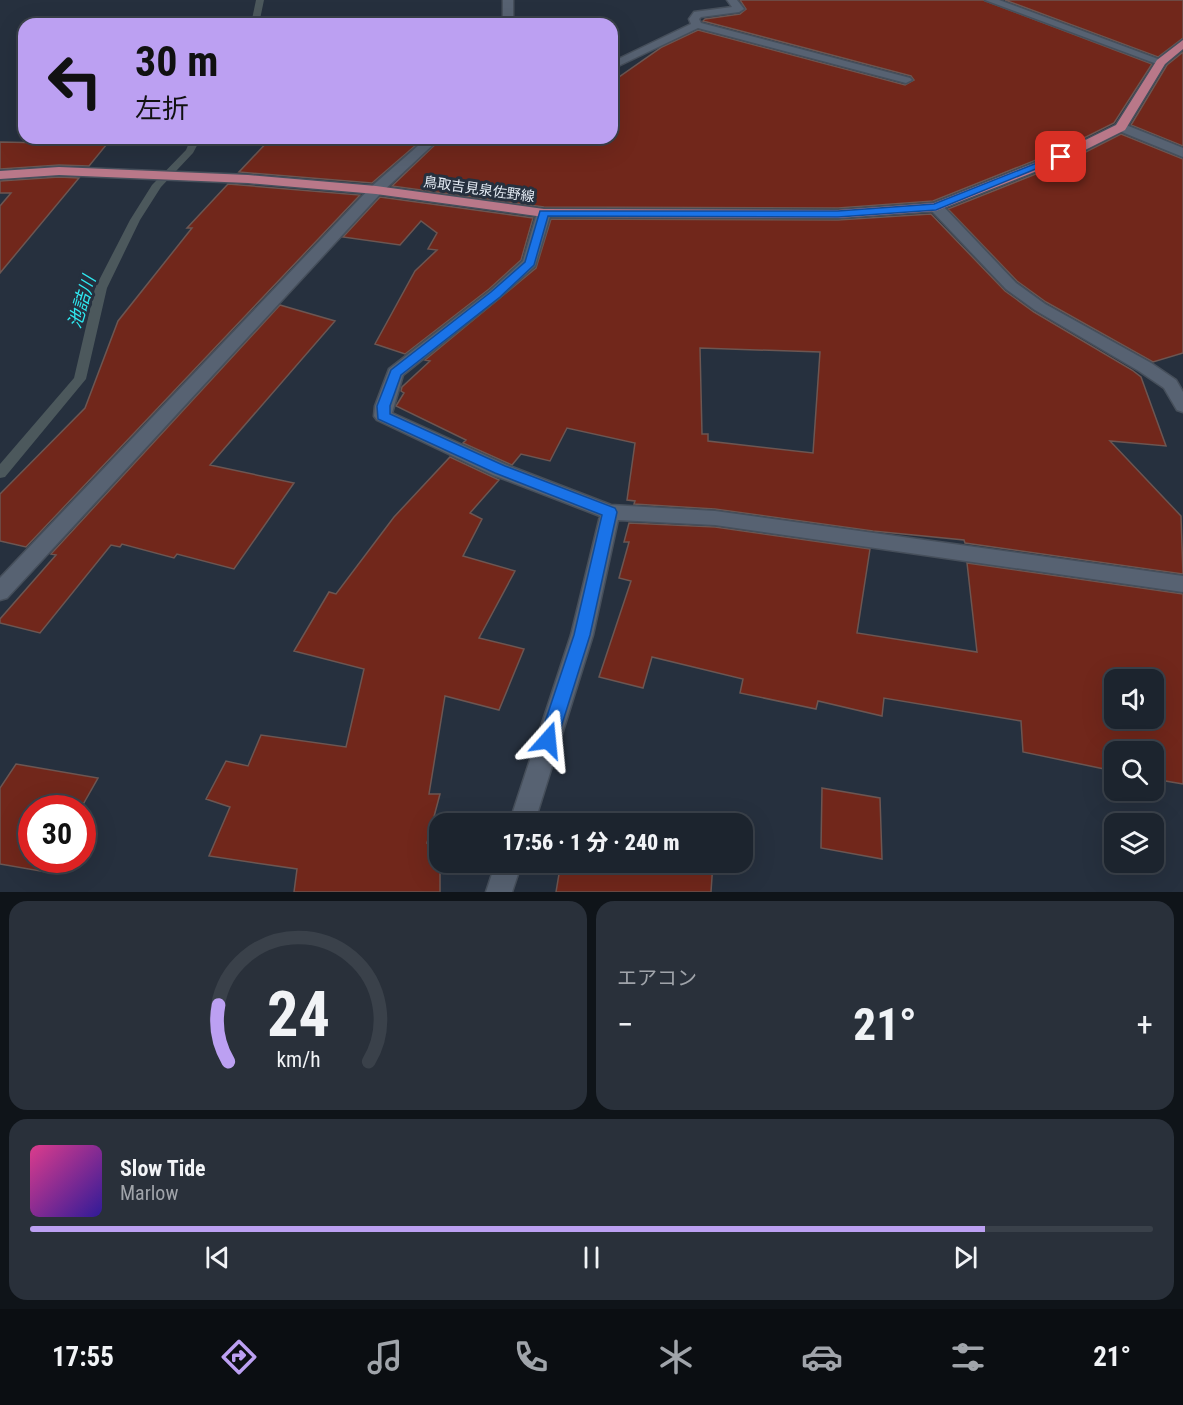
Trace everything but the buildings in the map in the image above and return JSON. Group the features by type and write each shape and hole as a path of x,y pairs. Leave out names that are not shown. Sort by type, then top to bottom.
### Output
{"main road":[{"path":"1121,127 1161,62 1183,43"},
{"name":"鳥取吉見泉佐野線","path":"0,175 59,171 177,175 376,190 544,213 838,214 936,207 1061,157 1121,127"}],"street":[{"path":"508,0 508,18"},
{"path":"697,25 694,19 698,14 739,9 732,0"},
{"path":"990,0 1161,62"},
{"path":"618,63 697,25 906,80"},
{"path":"1121,127 1183,153"},
{"path":"0,592 376,190 427,144"},
{"path":"936,207 1011,286 1040,307 1176,382 1183,406"},
{"path":"544,213 530,263 495,294 395,373 383,416 500,470 610,512 715,518 1183,584"},
{"path":"525,813 582,635 610,512"},
{"path":"499,892 505,873"}],"waterway":[{"name":"池詰川","path":"256,18 260,0"},
{"name":"池詰川","path":"0,473 80,379 101,288 135,220 157,185 190,151 193,144"}],"route":[{"path":"548,740 582,635 610,512 568,494 500,470 383,416 395,373 495,294 530,263 544,213 838,214 936,207 1061,157"}]}
